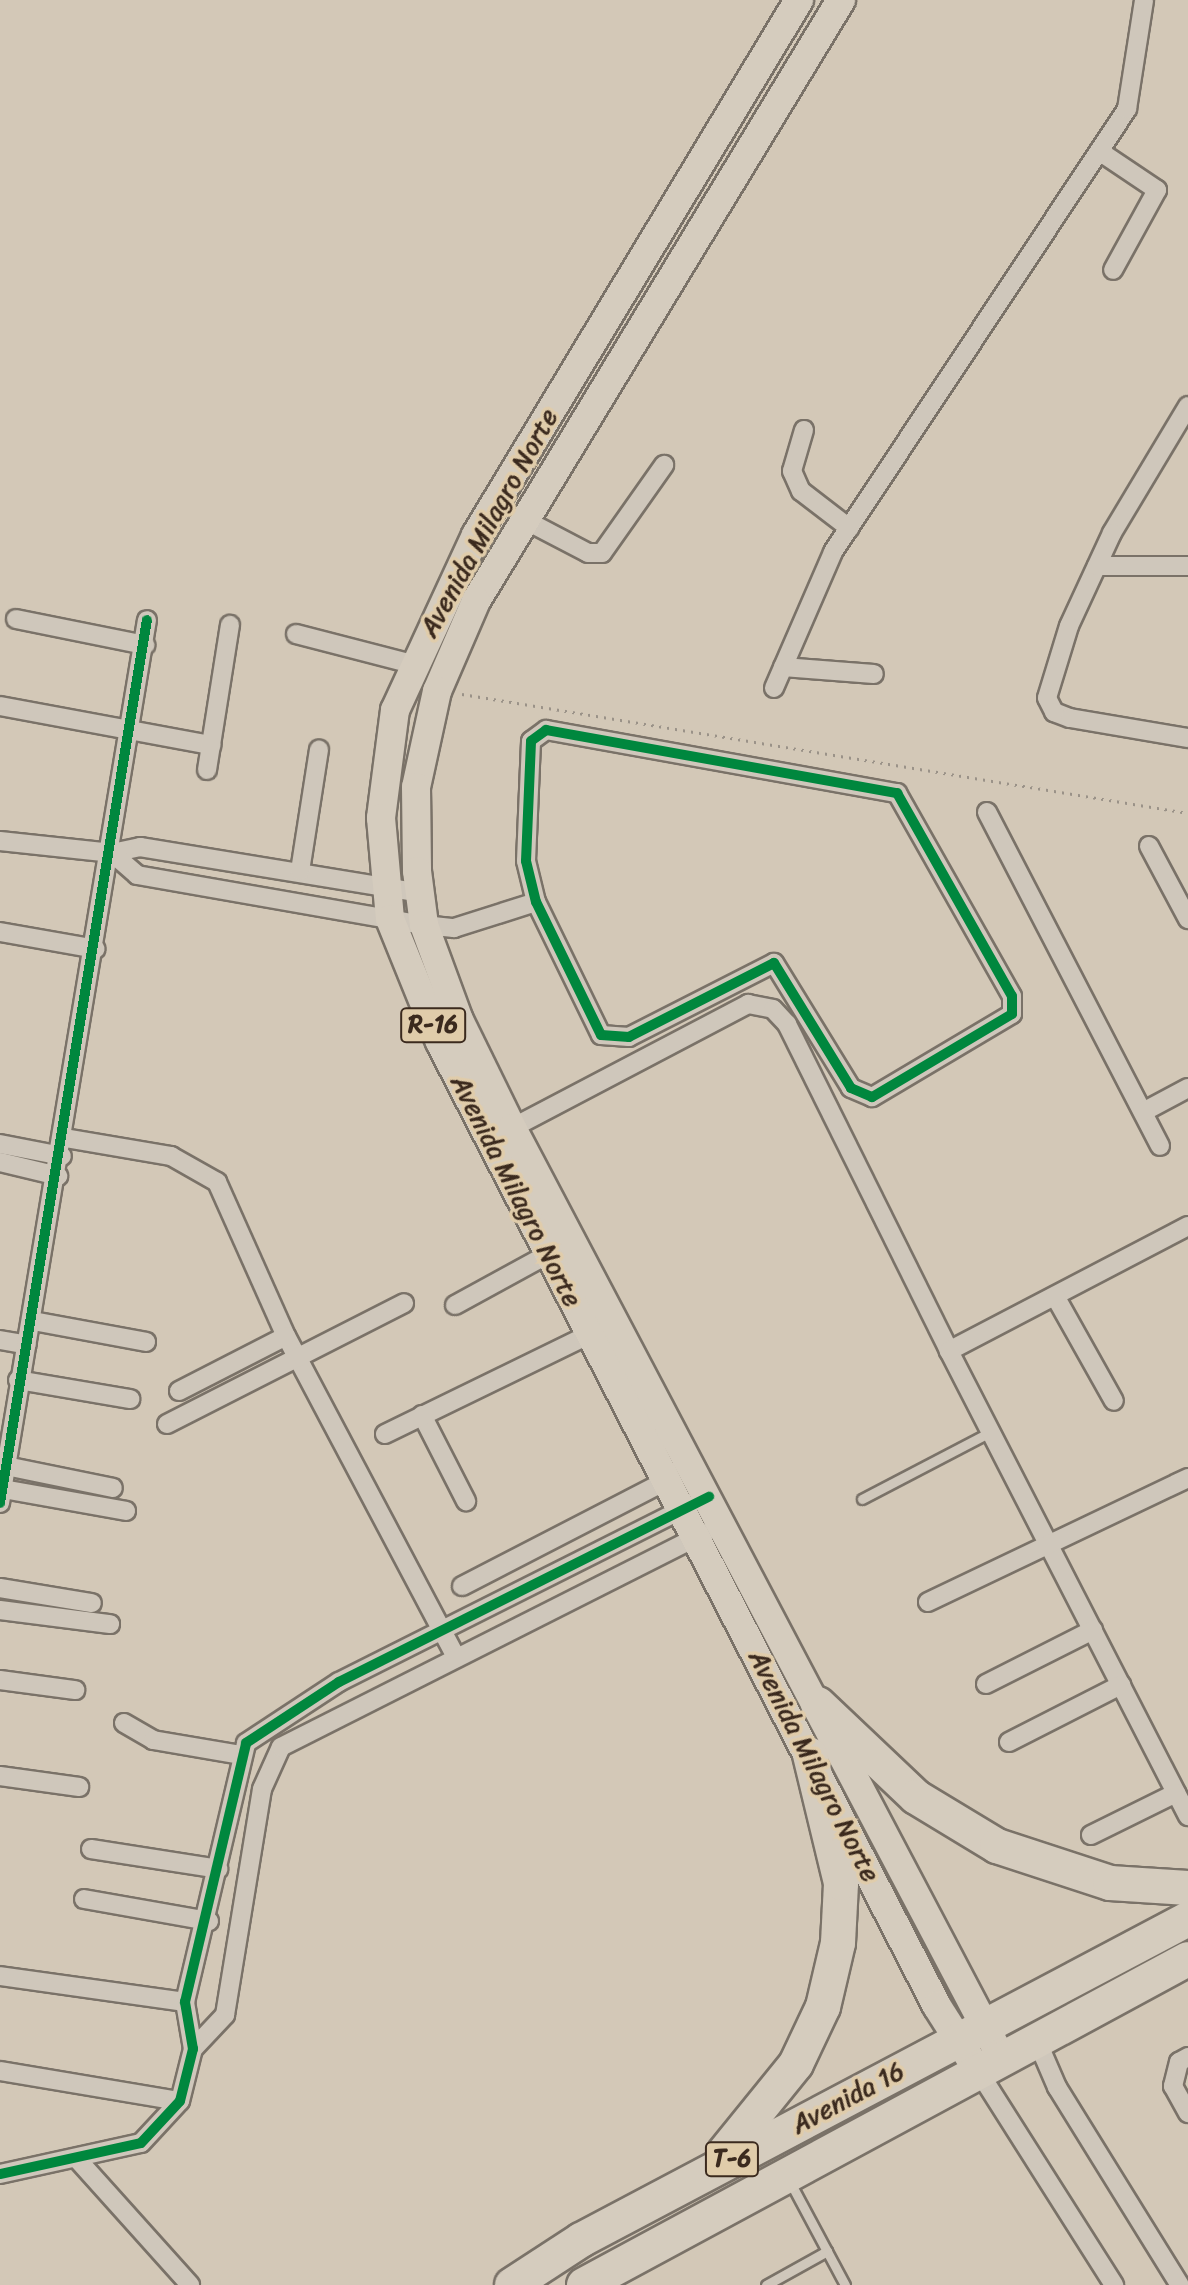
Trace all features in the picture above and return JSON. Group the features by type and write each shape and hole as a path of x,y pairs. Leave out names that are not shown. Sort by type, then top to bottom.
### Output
{"highway":[{"path":"818,1704 916,1797 997,1846 1110,1883 1188,1888"},
{"path":"704,2174 796,2064 823,2007 841,1883 810,1755"},
{"name":"Avenida 16","path":"584,2285 970,2034 1188,1919"},
{"name":"Avenida 16","path":"512,2285 704,2174 776,2158 989,2063 1188,1959"}],"main road":[{"name":"Avenida Milagro Norte","path":"799,0 476,535 412,664 387,761 381,818 390,919 440,1042 667,1480 723,1524 818,1704 970,2034"},
{"name":"Avenida Milagro Norte","path":"841,0 476,601 437,691 416,787 420,893 424,925 459,1020 696,1503 696,1537 810,1755 989,2063"},
{"path":"724,124 753,145"}],"street":[{"path":"774,688 801,612 849,528 1127,109 1144,0"},
{"path":"1099,151 1157,190 1113,270"},
{"path":"1188,406 1097,566 1069,626 1049,706 1070,718 1188,738"},
{"path":"804,430 792,471 801,491 849,528"},
{"path":"525,520 588,553 602,553 664,465"},
{"path":"1097,566 1188,566"},
{"path":"16,619 145,645"},
{"path":"126,1511 2,1496 11,1387 33,1321 64,1147 147,620"},
{"path":"207,770 230,625"},
{"path":"296,634 412,664"},
{"path":"783,667 874,674"},
{"path":"0,706 211,745"},
{"path":"546,730 897,793 1012,996 1012,1014 872,1097 851,1088 774,963 614,1040 590,1023 536,902 523,824 531,741 546,730"},
{"path":"300,871 319,749"},
{"path":"987,812 1160,1146"},
{"path":"0,841 112,853 140,847 387,884 420,893"},
{"path":"1149,846 1188,919"},
{"path":"112,853 137,875 424,925 454,928 536,902"},
{"path":"0,932 96,949"},
{"path":"512,1128 748,1004 773,1009 787,1024 949,1351 1188,1816"},
{"path":"1143,1112 1188,1088"},
{"path":"0,1144 171,1156 217,1182 286,1336 456,1657"},
{"path":"0,1162 58,1176"},
{"path":"949,1351 1188,1226"},
{"path":"455,1305 548,1254"},
{"path":"1055,1296 1114,1401"},
{"path":"167,1424 300,1359 404,1303"},
{"path":"33,1321 146,1342"},
{"path":"385,1434 590,1334"},
{"path":"179,1391 286,1336"},
{"path":"0,1340 27,1345"},
{"path":"11,1387 130,1399"},
{"path":"422,1415 466,1501"},
{"path":"6,1466 113,1488"},
{"path":"928,1602 1052,1548 1188,1478"},
{"path":"462,1586 667,1480"},
{"path":"0,2174 78,2160 141,2143 180,2101 193,2049 185,2002 209,1921 242,1755 275,1721 440,1631 696,1503"},
{"path":"607,1512 623,1540"},
{"path":"193,2049 225,2015 262,1789 281,1747 723,1524"},
{"path":"0,1588 92,1603"},
{"path":"0,1610 110,1624"},
{"path":"986,1684 1093,1630"},
{"path":"0,1680 75,1690"},
{"path":"1009,1742 1121,1685"},
{"path":"124,1723 153,1740 242,1755"},
{"path":"0,1776 79,1787"},
{"path":"1091,1835 1176,1793"},
{"path":"91,1849 218,1869"},
{"path":"84,1899 209,1921"},
{"path":"0,1976 185,2002"},
{"path":"1019,2008 1057,2087 1180,2285"},
{"path":"1188,2057 1179,2062 1173,2086 1188,2113"},
{"path":"989,2063 1114,2285"},
{"path":"0,2071 180,2101"},
{"path":"78,2160 190,2285"}],"lane":[{"path":"862,1499 992,1431"},
{"path":"776,2158 845,2285"},
{"path":"766,2285 827,2251"}],"path":[{"path":"437,691 1188,813"}],"cycle path":[{"path":"0,1503 147,620"},
{"path":"546,730 897,793 1012,996 1012,1014 872,1097 851,1088 774,963 629,1037 601,1035 536,902 526,861 531,741 546,730"},
{"path":"0,2174 141,2143 180,2101 193,2049 185,2002 246,1743 339,1682 709,1497"}]}
